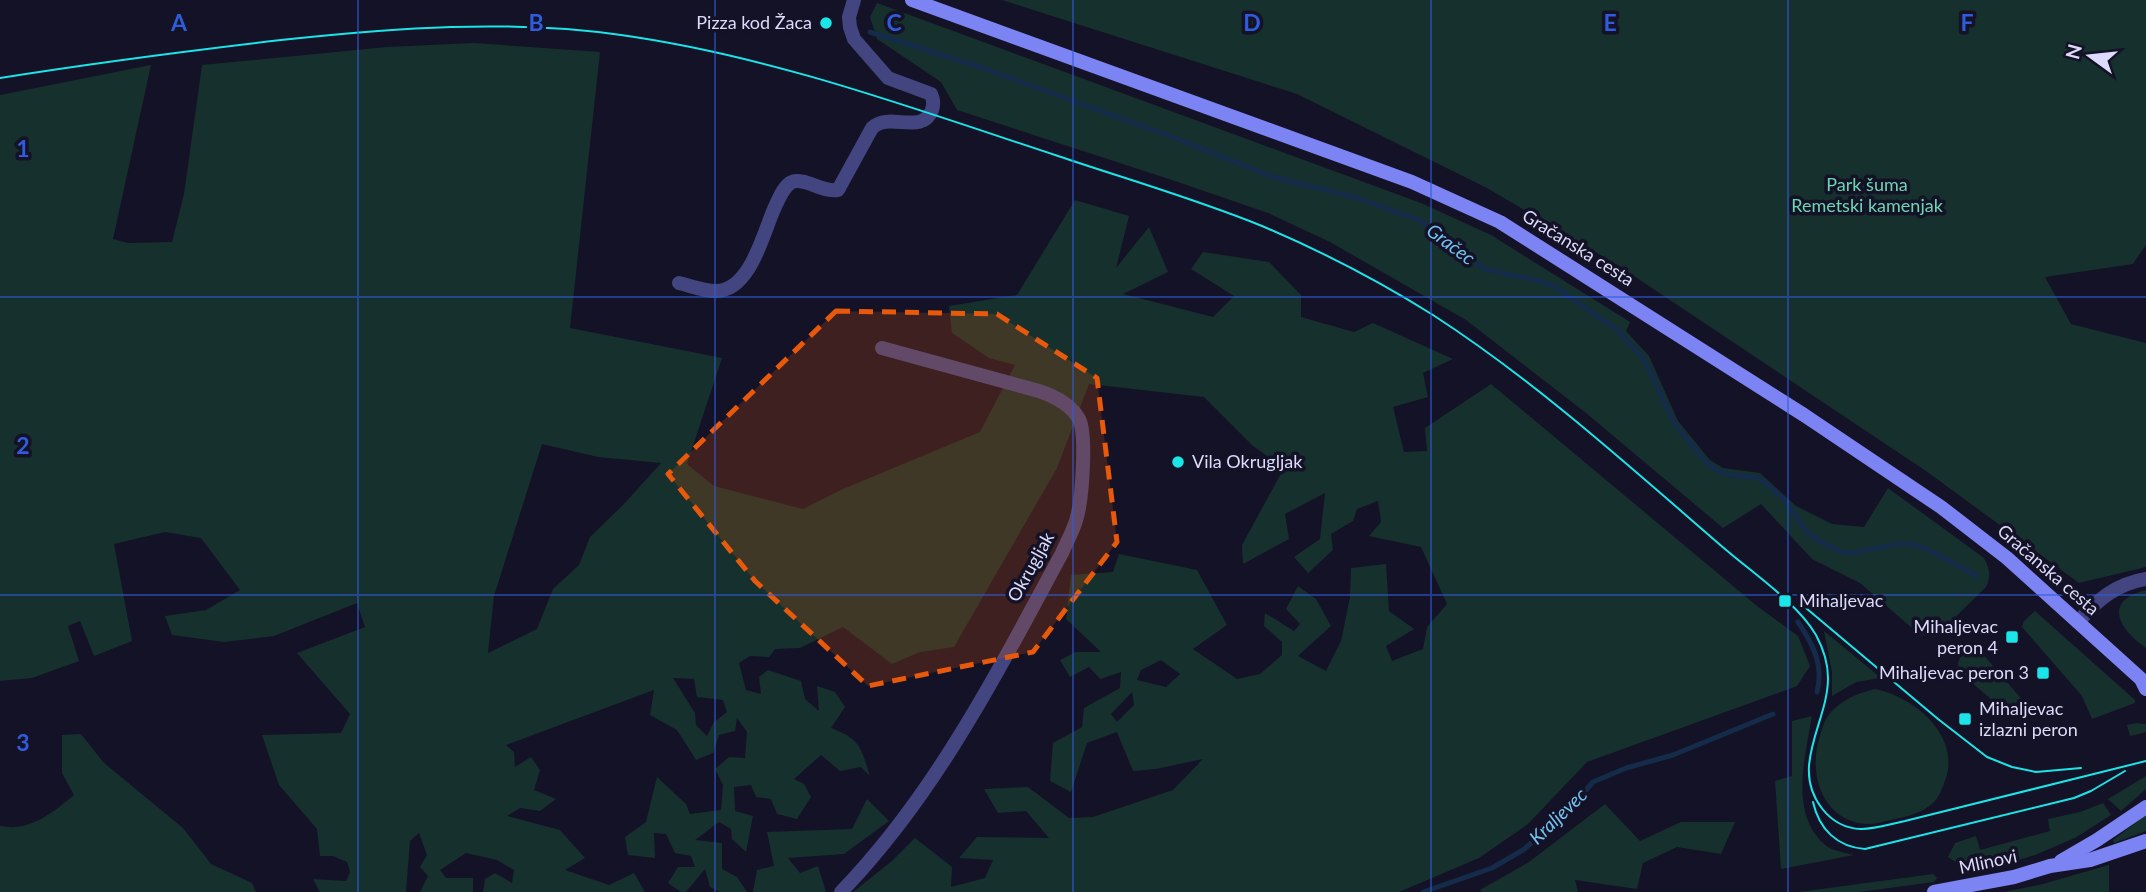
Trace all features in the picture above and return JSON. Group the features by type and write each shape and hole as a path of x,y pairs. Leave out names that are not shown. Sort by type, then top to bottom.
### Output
{"main road":[{"name":"Gračanska cesta","path":"912,0 1412,182 1500,222 1804,415 1941,507 2007,558 2144,682"},
{"name":"Mlinovi","path":"2050,866 2097,840 2146,807"},
{"name":"Mlinovi","path":"1934,892 2014,877 2050,866 2090,860 2146,841"}],"street":[{"path":"679,283 718,291 736,285 751,264 778,199 789,184 799,181 830,191 838,190 877,123 887,120 916,123 926,120 930,114 933,107 931,94 888,78 854,39 849,17 854,0"},
{"name":"Okrugljak","path":"841,892 897,827 955,744 1062,553 1074,527 1080,500 1083,442 1081,427 1079,419 1061,401 1039,391 881,348"},
{"path":"2078,622 2101,597 2129,583 2146,579"}],"highlighted area":[{"path":"836,311 997,314 1097,378 1117,542 1033,652 868,686 755,581 668,474"}],"green space":[{"name":"Park šuma Remetski kamenjak","path":"1002,0 2146,0 2146,245 2133,264 2045,277 2071,324 2146,343 2146,567 2079,583 1926,471 1619,266 1487,188 1297,94"},
{"path":"877,3 1421,203 1491,235 1630,322 1626,331 1649,356 1678,421 1710,460 1723,468 1760,473 1796,506 1832,524 1864,527 1888,488 1984,558 1989,573 1986,587 1935,637 1920,635 1860,583 1812,559 1761,504 1723,528 1586,413 1466,320 1330,242 1268,213 957,110 941,82 877,39 870,17"},
{"path":"474,43 600,52 570,328 722,358 687,464 714,486 803,509 843,489 980,432 1015,365 989,358 952,333 949,306 1017,295 1075,200 1129,216 1116,268 1149,227 1168,272 1123,294 1213,317 1234,296 1191,269 1203,252 1269,262 1301,295 1301,317 1354,332 1373,323 1453,359 1423,373 1428,397 1393,407 1404,452 1427,451 1425,428 1491,384 1757,606 1798,636 1810,666 1797,686 1587,762 1528,824 1479,858 1399,892 853,892 892,861 915,838 952,867 951,887 985,878 993,860 959,858 977,837 1049,838 1026,811 998,813 984,789 1028,787 1069,818 1093,817 1173,790 1203,759 1133,771 1117,732 1087,743 1071,792 1050,781 1053,743 1082,727 1084,708 1120,688 1121,672 1100,679 1089,667 1070,677 1060,660 1076,652 1101,652 1066,619 1071,575 1113,572 1119,554 1197,570 1227,625 1193,649 1237,679 1260,674 1282,655 1282,642 1264,626 1265,613 1294,631 1300,624 1286,609 1298,586 1316,599 1331,626 1298,656 1326,671 1341,641 1350,597 1351,568 1386,564 1389,611 1414,629 1386,646 1392,661 1423,649 1427,627 1447,604 1421,547 1369,536 1381,522 1378,501 1357,509 1353,521 1331,534 1333,550 1308,573 1294,557 1320,539 1325,493 1285,514 1289,539 1243,564 1242,545 1284,468 1253,446 1204,397 1089,384 1057,468 954,647 920,652 892,664 843,627 800,648 775,649 769,657 750,656 739,663 746,690 761,694 759,677 768,670 801,681 805,699 819,711 817,686 835,692 845,707 831,728 854,741 870,776 861,767 840,771 821,755 794,779 804,784 811,797 797,819 777,814 771,799 756,797 751,785 734,787 735,811 753,816 746,852 732,839 731,829 719,822 695,840 722,843 722,869 737,877 747,892 720,892 710,887 705,869 686,892 681,892 668,883 678,867 695,867 691,856 675,853 666,834 654,833 655,858 628,855 625,837 646,822 657,777 686,804 690,814 721,810 723,785 715,769 729,757 745,758 747,732 737,718 735,731 719,735 713,753 696,760 677,730 650,715 654,690 506,745 514,752 515,767 531,757 540,770 534,790 556,799 540,811 520,808 507,816 560,830 585,858 565,870 609,885 634,873 645,892 483,892 485,879 495,873 512,883 514,870 497,860 466,853 440,870 446,878 473,878 473,892 420,892 428,876 420,867 427,855 419,833 410,841 406,892 320,892 313,879 346,881 350,872 347,862 333,856 320,856 317,829 279,785 262,735 341,733 350,714 297,653 365,627 357,603 274,636 224,642 172,635 165,616 206,610 240,590 201,538 165,532 114,544 132,641 94,656 80,621 68,626 79,661 32,678 0,681 0,95 151,65 113,239 128,243 172,242 184,194 202,65 387,47","holes":["542,444 598,457 661,463 590,537 579,565 553,589 537,629 488,653 494,596","1161,660 1180,674 1166,687 1137,680 1141,670","673,678 694,679 697,697 723,700 727,712 714,722 707,736 696,725 695,713","1132,692 1134,705 1117,722 1111,714"]},
{"path":"2146,590 2146,648 2128,632 2119,616 2124,601"},
{"path":"2035,611 2135,700 2135,703 2092,719 2082,696 2022,627 2024,621"},
{"path":"1824,631 1881,678 1856,682 1832,696 1832,672"},
{"path":"1973,650 1981,652 2025,703 2022,714 2010,715 1959,672 1958,663 1962,653"},
{"path":"1875,689 1904,700 1930,720 1940,733 1949,762 1941,791 1930,806 1908,816 1870,824 1842,817 1832,808 1819,785 1816,757 1822,730 1830,713 1847,699"},
{"path":"1812,716 1802,786 1808,820 1828,847 1854,855 1781,869 1775,781 1792,776 1792,721"},
{"path":"2146,724 2146,732 2130,736 2127,725"},
{"path":"81,734 104,763 183,828 211,864 252,883 256,892 0,892 0,826 31,824 74,795 62,773 62,735"},
{"path":"2146,776 2146,789 2121,811 2108,799"},
{"path":"867,799 889,821 844,854 788,858 800,873 818,866 826,892 753,892 757,870 774,866 767,832 852,829"},
{"path":"2103,803 2111,815 2075,838 2035,855 1978,871 1960,865 1948,857 1955,843 1976,836 1980,850 2050,831 2048,819 2080,812"},
{"path":"1605,804 1640,841 1681,822 1735,822 1721,854 1677,847 1643,863 1637,889 1575,880 1578,892 1480,890 1529,862"},
{"path":"2146,815 2146,831 2114,843 2113,840"},
{"path":"2109,865 2109,892 2003,892 2039,885"},
{"path":"1933,874 1937,878 1934,882 1859,892 1799,892"}],"waterway":[{"name":"Gračec","path":"870,32 980,67 1273,177 1354,197 1419,220 1485,269 1543,282 1557,288 1617,330 1644,359 1675,425 1708,464 1730,475 1759,478 1783,498 1806,531 1819,541 1842,552 1853,553 1897,544 1911,544 1925,548 1977,576"},
{"path":"1798,622 1816,655 1819,673 1817,692"},
{"name":"Kraljevec","path":"1423,892 1492,868 1523,850 1564,815 1593,782 1626,768 1673,755 1773,714"}],"tram line":[{"path":"0,78 323,36 451,27 536,27 621,35 677,44 787,70 896,103 1186,198 1262,226 1328,256 1392,290 1472,341 1510,369 1583,427 1774,589 1808,623 1823,650 1828,678 1810,755 1809,778 1822,809 1839,823 1861,829 1883,826 2146,761"},
{"path":"1800,603 1987,757 2012,767 2036,772 2081,768"},
{"path":"1813,802 1820,820 1831,835 1846,845 1865,849 2074,798 2125,771"}],"place":[{"name":"Pizza kod Žaca","path":"826,23"},
{"name":"Vila Okrugljak","path":"1178,462"},
{"name":"Mihaljevac","path":"1785,601"},
{"name":"Mihaljevac peron 4","path":"2012,637"},
{"name":"Mihaljevac peron 3","path":"2043,673"},
{"name":"Mihaljevac izlazni peron","path":"1965,719"}]}
